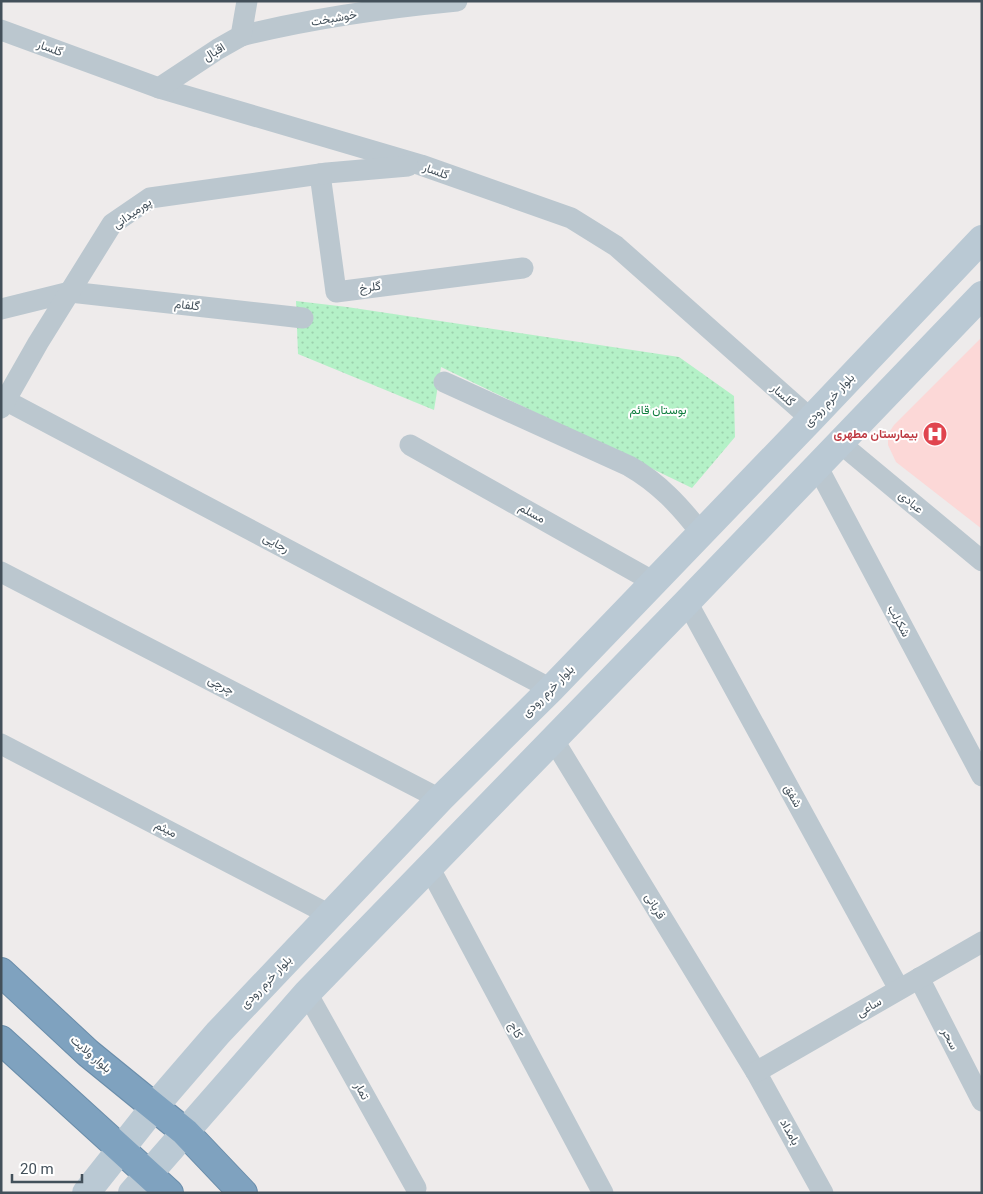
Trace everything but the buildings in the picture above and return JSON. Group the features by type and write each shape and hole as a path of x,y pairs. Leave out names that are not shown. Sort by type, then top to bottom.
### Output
{"highway":[{"name":"بلوار ولایت","path":"1,972 88,1053 185,1132 243,1193"},
{"path":"1,1040 120,1149 140,1183 170,1193"}],"main road":[{"name":"بلوار خرم رودی","path":"86,1193 155,1106 218,1033 440,799 551,689 982,239"},
{"path":"140,1183 307,993 982,296"}],"street":[{"path":"241,36 247,1"},
{"name":"خوشبخت","path":"241,36 347,15 405,6 457,1"},
{"name":"گلسار","path":"1,30 159,88 421,165 571,218 616,246 811,419"},
{"name":"اقبال","path":"159,88 241,36"},
{"name":"پورمیدانی","path":"2,402 112,224 150,198 320,174 421,165"},
{"name":"گلرخ","path":"320,174 336,292 523,268"},
{"path":"1,309 70,292"},
{"name":"گلفام","path":"70,292 303,318"},
{"path":"444,382 643,474 678,504 701,533"},
{"name":"رجایی","path":"2,402 551,689"},
{"name":"عبادی","path":"840,443 982,561"},
{"name":"مسلم","path":"410,445 654,582"},
{"name":"شکرلب","path":"817,466 982,776"},
{"name":"چرچی","path":"1,572 440,799"},
{"name":"شفق","path":"687,602 899,989"},
{"name":"قربانی","path":"553,739 756,1072"},
{"name":"میثم","path":"1,744 330,915"},
{"name":"کاج","path":"428,868 603,1193"},
{"name":"ساعی","path":"756,1072 982,942"},
{"name":"سحر","path":"918,978 982,1101"},
{"name":"تمار","path":"307,993 416,1188"},
{"name":"بامداد","path":"756,1072 823,1193"}],"shaded area":[{"name":"بیمارستان مطهری","path":"982,337 982,529 896,462 888,445 888,437 894,425"}],"green space":[{"name":"بوستان قائم","path":"296,301 679,357 734,396 735,437 692,488 441,367 434,410 298,354"}],"place":[{"name":"بیمارستان مطهری","path":"935,434"}]}
